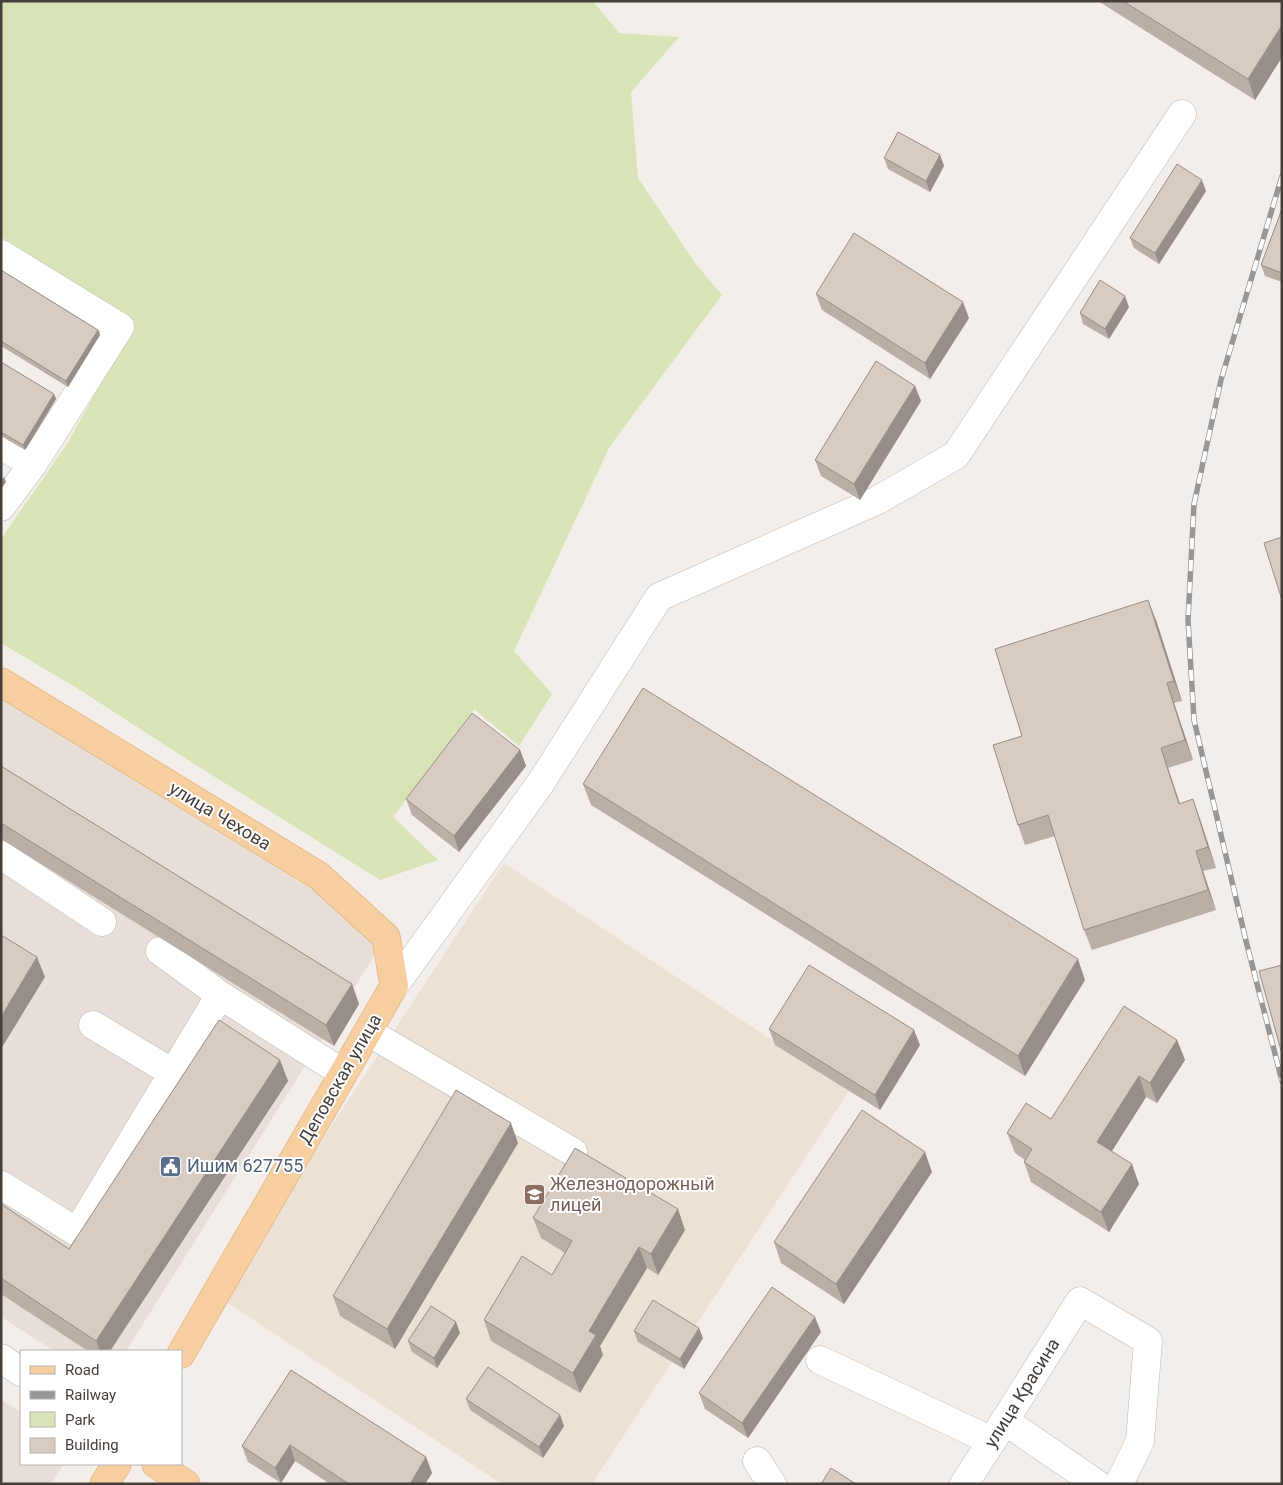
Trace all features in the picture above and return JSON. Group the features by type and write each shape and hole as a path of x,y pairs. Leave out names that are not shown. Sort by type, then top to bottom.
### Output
{"main road":[{"name":"улица Чехова","path":"1,682 319,876 386,937 394,986"},
{"name":"Деповская улица","path":"182,1352 394,986"},
{"path":"104,1484 116,1465"},
{"path":"158,1465 186,1484"}],"street":[{"path":"394,986 540,784 659,597 878,500 956,455 1182,114"},
{"path":"1,254 120,327 33,464 1,508"},
{"path":"1,446 33,464"},
{"path":"1,855 102,922"},
{"path":"160,951 220,994 343,1073"},
{"path":"1,1185 77,1232 220,994"},
{"path":"93,1025 173,1073"},
{"path":"368,1032 573,1152"},
{"name":"улица Красина","path":"964,1484 1080,1301 1148,1341 1140,1440 1119,1484"},
{"path":"1,1358 20,1371"},
{"path":"820,1360 999,1431 1097,1484"},
{"path":"757,1461 772,1484"}],"shaded area":[{"path":"1,692 386,937 127,1350 52,1350 1,1317"},
{"name":"Железнодорожный лицей","path":"504,863 849,1091 592,1484 502,1484 219,1297"},
{"path":"1,1400 20,1411 20,1465 63,1465 51,1484 1,1484"}],"green space":[{"path":"1,1 593,1 619,33 679,37 631,92 638,178 695,263 722,295 610,446 514,651 552,694 519,746 474,709 393,817 438,860 380,880 80,690 1,643 1,539 67,444 135,322 1,237"}],"building":[{"path":"1123,1 1282,1 1282,25 1248,79"},
{"path":"898,132 940,155 926,181 884,158"},
{"path":"1177,164 1202,180 1155,253 1130,238"},
{"path":"1282,209 1282,273 1261,265"},
{"path":"854,233 963,302 925,363 816,294"},
{"path":"1,270 98,330 66,381 1,341"},
{"path":"1100,280 1125,296 1105,329 1080,313"},
{"path":"876,361 915,386 854,484 815,460"},
{"path":"1,362 54,394 23,445 1,432"},
{"path":"1282,537 1282,600 1264,543"},
{"path":"1148,600 1174,681 1167,683 1185,740 1161,748 1179,804 1193,799 1208,847 1196,851 1208,890 1084,930 1048,815 1018,825 993,745 1022,736 995,649"},
{"path":"643,688 1078,959 1018,1056 583,784"},
{"path":"472,713 520,750 454,836 406,799"},
{"path":"1,766 352,984 326,1025 1,823"},
{"path":"1,935 37,957 1,1017"},
{"path":"809,965 914,1030 875,1095 769,1029"},
{"path":"1282,965 1282,1054 1259,971"},
{"path":"1124,1006 1177,1040 1150,1083 1139,1076 1097,1142 1132,1164 1101,1212 1024,1162 1032,1149 1007,1133 1026,1103 1051,1119"},
{"path":"219,1020 280,1060 96,1341 1,1278 1,1204 69,1249"},
{"path":"456,1090 511,1123 387,1329 333,1296"},
{"path":"862,1110 925,1152 836,1284 774,1242"},
{"path":"575,1148 678,1209 651,1254 639,1247 589,1331 596,1335 573,1373 484,1320 522,1256 552,1275 572,1241 533,1218"},
{"path":"772,1287 815,1317 742,1423 699,1393"},
{"path":"653,1300 699,1328 680,1359 634,1331"},
{"path":"431,1306 456,1322 434,1358 408,1341"},
{"path":"488,1367 560,1415 539,1447 466,1399"},
{"path":"291,1370 426,1457 410,1484 349,1484 290,1445 275,1468 242,1446"},
{"path":"831,1468 856,1484 821,1484"}],"railway":[{"path":"1282,176 1221,380 1194,504 1188,620 1194,720 1246,941 1282,1081"}],"place":[{"name":"Ишим 627755","path":"171,1166"},
{"name":"Железнодорожный лицей","path":"534,1194"}]}
